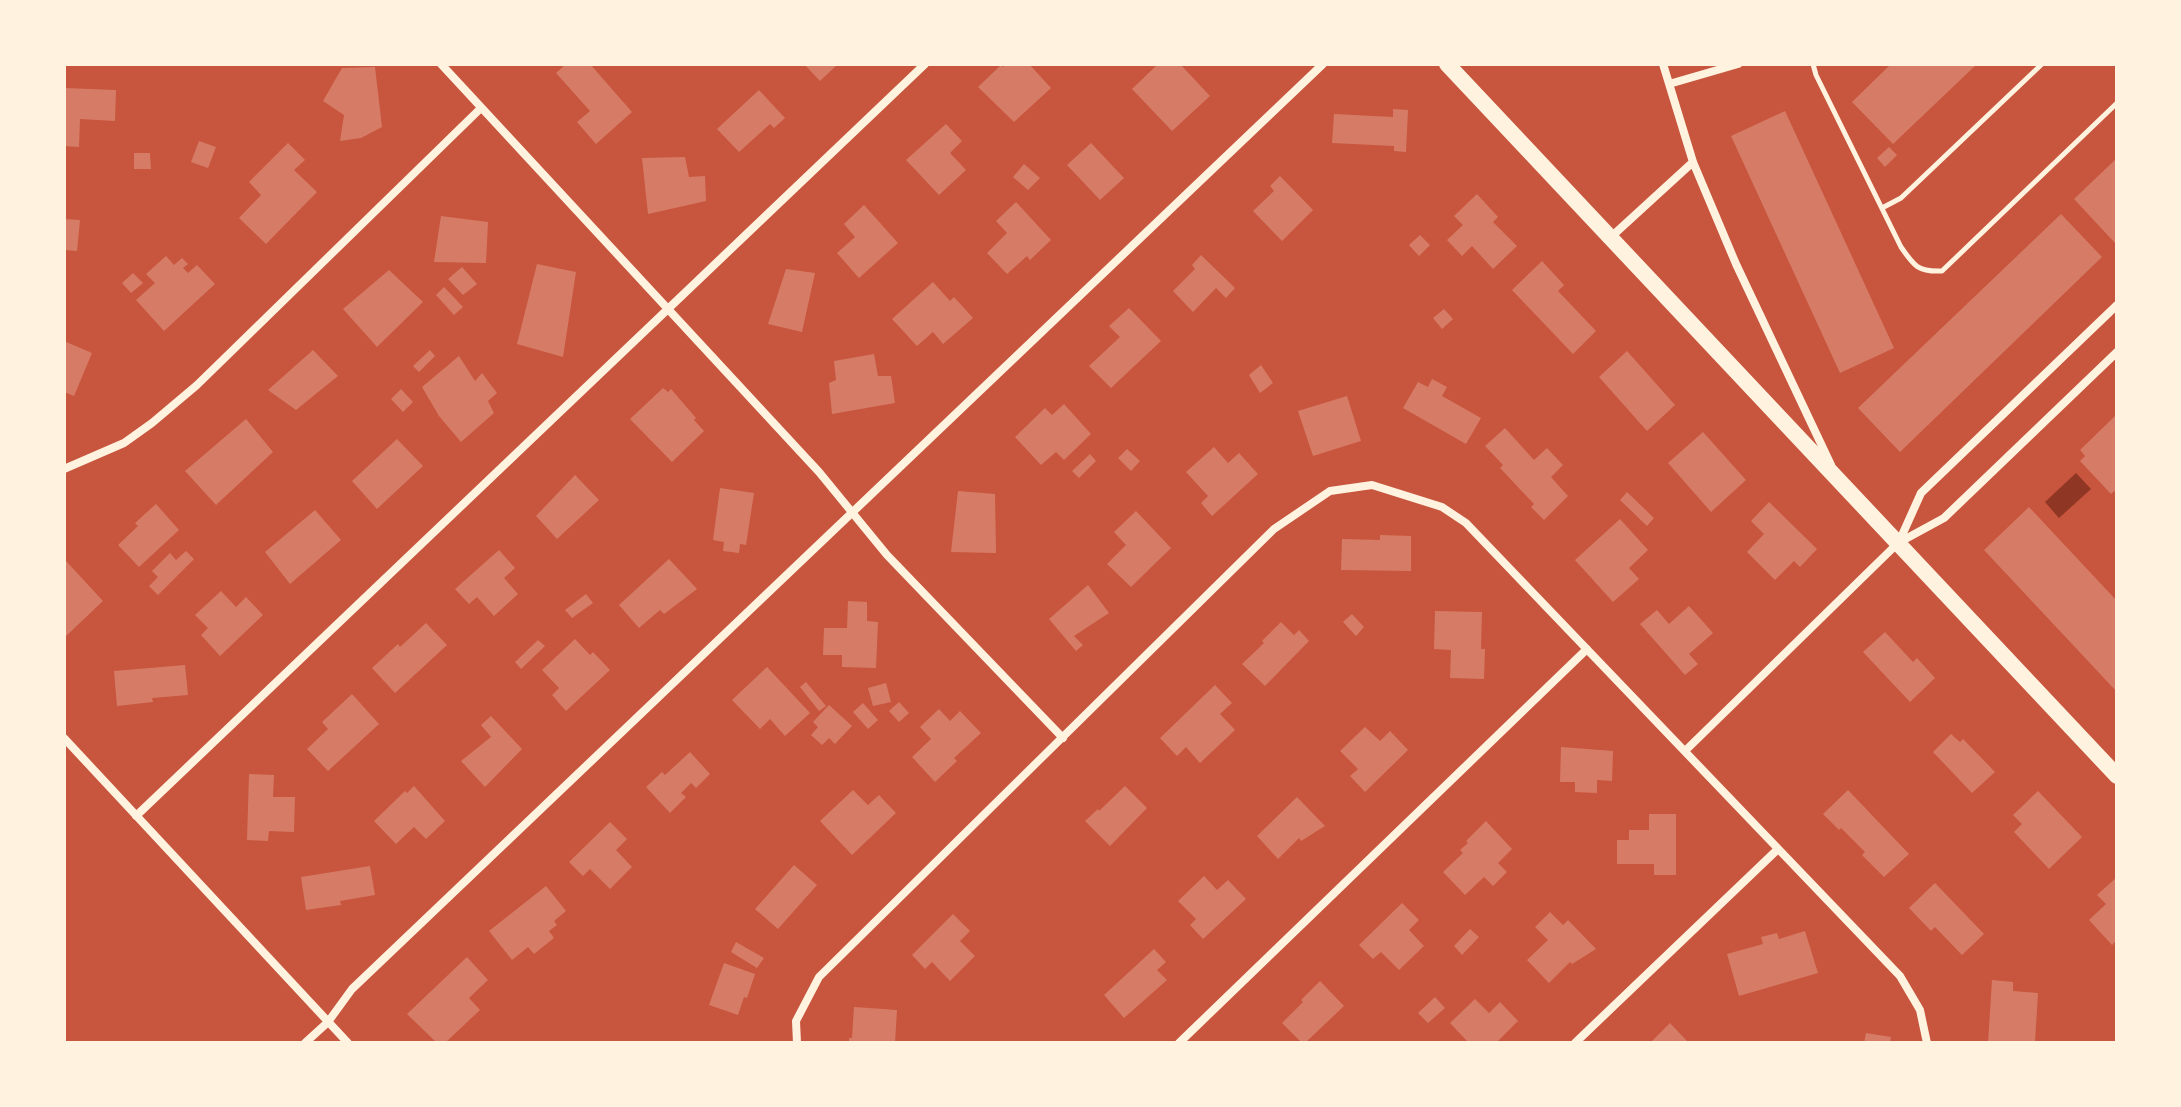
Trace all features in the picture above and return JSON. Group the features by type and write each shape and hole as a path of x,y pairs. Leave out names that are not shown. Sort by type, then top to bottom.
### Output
{"main road":[{"path":"1447,64 2117,776"}],"street":[{"path":"441,64 819,472 887,555 1063,738"},
{"path":"136,816 925,64"},
{"path":"305,1043 328,1022 352,989 1323,64"},
{"path":"1663,64 1693,162 1736,264 1839,480"},
{"path":"1669,84 1738,64"},
{"path":"64,469 124,443 197,385 481,108"},
{"path":"1610,238 1693,162"},
{"path":"1898,543 1921,493 2117,305"},
{"path":"1685,751 1898,543 1944,518 2117,352"},
{"path":"797,1043 796,1021 819,977 1274,529 1330,491 1372,485 1442,507 1466,523 1900,976 1920,1010 1927,1043"},
{"path":"1179,1043 1587,649"},
{"path":"64,738 348,1043"},
{"path":"1575,1043 1778,849"}],"lane":[{"path":"1813,64 1901,247 1913,264 1927,272 1942,271 2117,103"},
{"path":"1882,208 1901,198 2042,64"}],"shaded area":[{"path":"2076,473 2091,489 2059,518 2045,502"}],"building":[{"path":"566,64 590,64 632,112 596,144 577,122 590,111 556,73"},
{"path":"804,64 838,64 820,81"},
{"path":"1029,64 1051,88 1014,122 978,87 1001,65"},
{"path":"1158,64 1180,64 1210,96 1172,131 1132,89"},
{"path":"1891,64 1977,64 1893,144 1852,102"},
{"path":"375,67 382,127 361,138 340,141 344,115 323,101 342,68"},
{"path":"64,88 116,90 115,121 80,119 79,147 64,146"},
{"path":"759,90 785,118 774,128 770,124 739,152 717,129"},
{"path":"1393,109 1408,110 1406,152 1394,151 1394,146 1332,143 1334,114 1393,117"},
{"path":"1785,111 1894,348 1840,373 1731,136"},
{"path":"946,124 962,141 950,153 966,170 939,195 906,160"},
{"path":"199,141 216,147 208,168 191,162"},
{"path":"288,143 305,160 294,170 317,192 266,244 239,218 261,195 249,182"},
{"path":"1091,143 1124,178 1100,200 1067,165"},
{"path":"1889,147 1897,155 1885,167 1877,158"},
{"path":"134,153 150,153 151,169 134,169"},
{"path":"685,157 689,177 705,176 706,201 648,214 642,158"},
{"path":"2117,158 2117,241 2115,243 2074,199"},
{"path":"1024,164 1040,178 1028,190 1013,177"},
{"path":"1280,176 1313,210 1282,241 1253,211 1274,191 1270,186"},
{"path":"1477,194 1498,217 1493,222 1517,246 1493,269 1472,246 1462,256 1447,240 1463,225 1454,216"},
{"path":"1016,202 1051,240 1030,260 1027,256 1007,274 987,253 1007,233 996,221"},
{"path":"864,205 898,243 859,278 837,253 855,237 844,224"},
{"path":"2061,214 2102,257 1900,452 1858,408"},
{"path":"441,216 488,222 486,263 434,262"},
{"path":"64,219 80,220 77,251 64,250"},
{"path":"1420,235 1430,245 1419,256 1409,245"},
{"path":"1201,255 1235,288 1226,298 1216,288 1193,312 1173,291 1195,269 1192,265"},
{"path":"166,256 174,265 182,258 188,264 183,268 188,273 197,265 215,284 164,331 136,300 155,283 146,274"},
{"path":"1542,261 1564,285 1558,291 1596,331 1573,354 1512,290"},
{"path":"537,264 576,272 563,357 517,344"},
{"path":"462,267 477,284 463,295 448,279"},
{"path":"786,269 815,273 802,332 768,324"},
{"path":"389,270 423,302 377,347 343,309"},
{"path":"133,273 143,283 131,293 122,283"},
{"path":"933,282 950,301 954,297 973,318 943,344 933,332 917,346 892,319"},
{"path":"444,287 463,307 454,315 436,295"},
{"path":"1129,308 1161,341 1111,388 1089,366 1120,337 1109,326"},
{"path":"1444,309 1453,319 1442,329 1433,318"},
{"path":"64,341 92,353 74,396 64,392"},
{"path":"313,350 338,376 296,410 268,390"},
{"path":"430,350 435,356 419,372 413,366"},
{"path":"1627,351 1675,405 1647,431 1599,377"},
{"path":"874,354 878,376 891,376 895,403 832,414 829,383 836,380 834,361"},
{"path":"459,356 475,381 482,373 497,393 488,401 494,413 461,442 439,416 422,387"},
{"path":"1261,365 1273,383 1260,393 1249,375"},
{"path":"1432,379 1447,387 1442,396 1481,418 1466,444 1403,408 1418,382 1428,387"},
{"path":"663,388 668,392 671,389 704,431 672,462 630,419"},
{"path":"401,389 413,402 403,412 391,399"},
{"path":"1347,396 1361,441 1313,456 1298,411"},
{"path":"1064,404 1091,434 1064,460 1056,452 1041,465 1015,437 1045,408 1052,415"},
{"path":"2117,414 2117,489 2111,494 2080,461 2085,456 2080,450"},
{"path":"246,419 273,452 216,505 185,471"},
{"path":"1505,428 1534,460 1547,448 1563,465 1551,477 1568,496 1544,520 1485,446"},
{"path":"1703,432 1746,480 1711,512 1668,463"},
{"path":"397,439 423,466 377,509 352,481"},
{"path":"1214,447 1228,463 1239,453 1258,474 1212,516 1201,503 1208,496 1186,472"},
{"path":"1127,449 1140,461 1131,471 1118,458"},
{"path":"1090,454 1096,461 1079,478 1072,471"},
{"path":"575,475 599,500 557,539 536,516"},
{"path":"720,488 754,493 746,545 740,544 739,553 723,551 724,542 713,540"},
{"path":"958,491 995,494 996,553 951,552"},
{"path":"1627,492 1654,518 1647,526 1620,500"},
{"path":"1769,502 1817,549 1800,567 1794,561 1775,580 1747,552 1764,534 1751,521"},
{"path":"156,504 179,530 139,567 118,545 138,526 135,523"},
{"path":"2029,507 2117,601 2117,692 1984,550"},
{"path":"315,510 341,540 290,584 265,552"},
{"path":"1136,511 1171,548 1131,587 1107,564 1126,545 1114,532"},
{"path":"1620,519 1648,550 1629,568 1639,579 1613,602 1575,560"},
{"path":"1380,535 1411,536 1411,571 1341,570 1342,539 1380,540"},
{"path":"499,550 515,568 504,578 518,594 494,616 477,597 469,604 455,589"},
{"path":"186,551 194,559 158,595 149,586 158,577 152,571 170,553 176,560"},
{"path":"669,559 697,589 664,614 660,610 639,628 619,605"},
{"path":"66,561 103,601 64,638 64,563"},
{"path":"1088,585 1109,613 1074,636 1083,645 1076,651 1049,619"},
{"path":"221,591 236,607 246,597 263,615 220,656 201,635 208,628 195,615"},
{"path":"586,594 593,603 572,618 565,610"},
{"path":"848,601 867,602 867,621 878,622 876,668 842,667 842,655 823,655 824,628 847,628"},
{"path":"1689,606 1713,633 1689,654 1698,664 1685,675 1640,624 1657,610 1669,624"},
{"path":"1435,611 1482,612 1484,679 1450,678 1451,650 1434,649"},
{"path":"1352,614 1364,627 1356,636 1343,622"},
{"path":"1281,622 1294,635 1299,630 1309,641 1265,686 1242,664"},
{"path":"426,623 447,645 395,693 372,668"},
{"path":"1885,632 1913,662 1917,658 1935,678 1910,702 1863,652"},
{"path":"575,639 610,670 566,711 552,695 559,688 542,670"},
{"path":"538,640 545,646 521,669 515,662"},
{"path":"185,665 188,695 152,698 153,702 117,706 114,671"},
{"path":"767,667 810,713 785,736 770,719 760,729 732,700"},
{"path":"806,682 826,706 819,711 800,687"},
{"path":"886,683 891,702 873,706 868,688"},
{"path":"1215,685 1232,703 1220,714 1235,730 1200,763 1186,747 1177,756 1160,738"},
{"path":"352,694 379,724 328,771 307,749 328,729 322,722"},
{"path":"899,702 909,713 899,722 889,711"},
{"path":"863,703 878,720 868,729 853,712"},
{"path":"829,705 852,726 835,744 829,738 822,745 811,735 818,727 813,722"},
{"path":"939,709 950,721 960,711 981,733 954,758 957,761 935,782 912,757 931,739 920,727"},
{"path":"491,716 522,749 485,787 461,761 491,737 481,725"},
{"path":"1365,727 1380,741 1390,731 1408,750 1365,792 1350,776 1358,769 1340,751"},
{"path":"1951,734 1960,742 1963,739 1995,772 1972,793 1933,752"},
{"path":"1561,747 1613,751 1612,781 1597,780 1597,793 1575,792 1575,782 1560,782"},
{"path":"690,752 710,774 696,788 691,783 681,793 686,797 670,813 646,787 662,772 665,775"},
{"path":"249,774 274,775 273,797 295,797 294,832 269,831 268,841 247,840"},
{"path":"414,786 445,821 426,839 414,827 396,844 374,821"},
{"path":"1125,786 1147,808 1110,846 1085,821"},
{"path":"853,790 868,805 879,795 896,813 852,855 820,821"},
{"path":"1848,790 1909,854 1884,877 1862,855 1865,852 1823,814"},
{"path":"2038,791 2082,837 2049,869 2014,832 2022,824 2013,815"},
{"path":"1297,797 1325,826 1301,841 1299,838 1278,859 1257,836"},
{"path":"1649,814 1676,814 1676,875 1654,875 1654,864 1617,864 1617,840 1629,840 1629,830 1649,830"},
{"path":"1486,821 1512,849 1498,863 1507,872 1493,886 1484,877 1465,895 1443,872 1463,853 1460,850 1468,843 1466,841"},
{"path":"610,822 627,839 616,850 632,867 610,889 590,869 583,876 569,862"},
{"path":"794,865 817,885 778,929 755,909"},
{"path":"370,866 375,895 340,901 341,905 306,910 301,877"},
{"path":"1204,876 1217,890 1228,880 1246,899 1203,939 1190,925 1196,919 1178,901"},
{"path":"2117,877 2117,940 2112,945 2089,920 2106,904 2097,895"},
{"path":"1935,883 1984,934 1962,955 1935,927 1931,931 1909,908"},
{"path":"546,886 566,911 554,921 557,925 549,931 554,938 534,954 528,947 512,960 489,931"},
{"path":"1402,903 1419,920 1409,930 1424,946 1399,970 1381,952 1373,959 1359,945"},
{"path":"1550,912 1563,925 1568,920 1596,949 1572,964 1570,962 1549,983 1527,960 1548,940 1535,927"},
{"path":"953,914 970,931 960,941 975,956 950,981 932,962 925,969 912,955"},
{"path":"1470,929 1479,937 1462,955 1454,946"},
{"path":"1805,931 1818,973 1739,996 1727,954 1763,944 1761,937 1777,933 1779,939"},
{"path":"736,942 764,958 757,968 731,952"},
{"path":"1154,949 1166,962 1157,970 1167,980 1124,1018 1104,995"},
{"path":"467,957 488,980 469,998 480,1010 445,1043 437,1043 407,1014"},
{"path":"724,963 755,974 738,1015 709,1005"},
{"path":"1992,980 2013,982 2013,991 2038,993 2035,1042 1988,1043"},
{"path":"1320,981 1344,1006 1302,1043 1282,1023"},
{"path":"1435,997 1445,1008 1428,1023 1418,1013"},
{"path":"1475,999 1489,1013 1500,1002 1518,1021 1496,1043 1465,1043 1467,1041 1450,1023"},
{"path":"854,1007 897,1010 895,1043 849,1043"},
{"path":"1670,1023 1687,1041 1685,1043 1650,1043"},
{"path":"1866,1033 1891,1037 1890,1043 1864,1043"}]}
